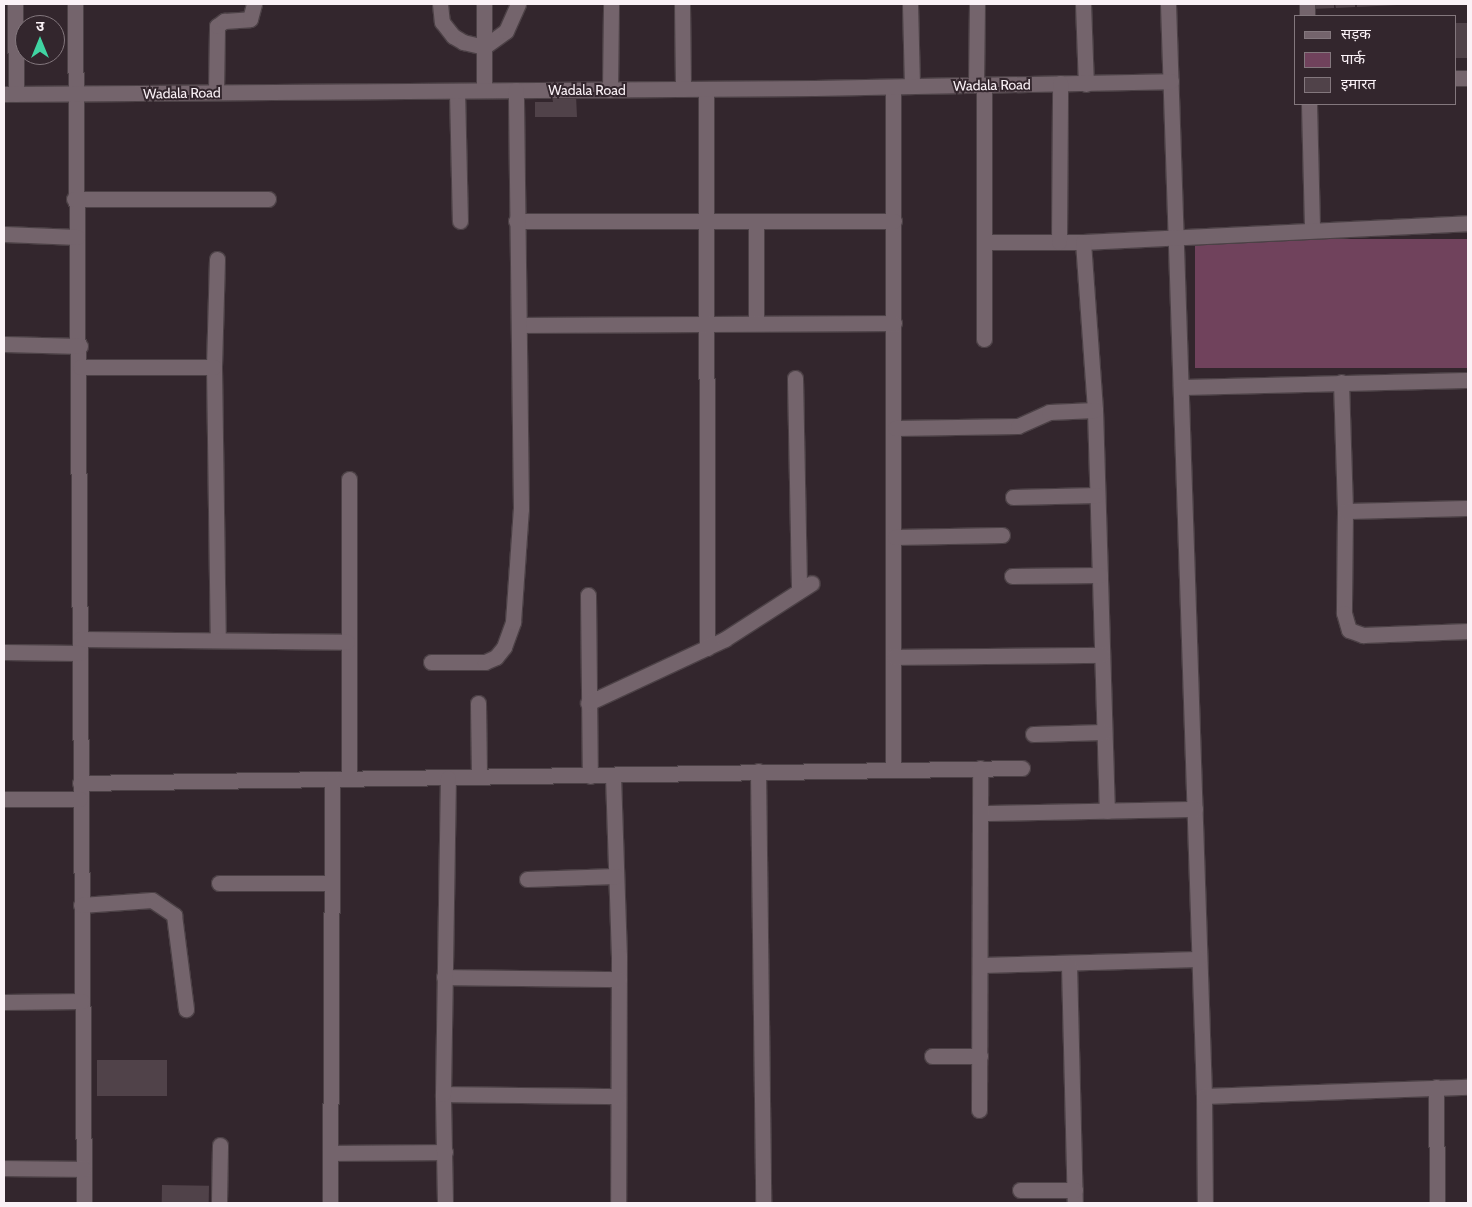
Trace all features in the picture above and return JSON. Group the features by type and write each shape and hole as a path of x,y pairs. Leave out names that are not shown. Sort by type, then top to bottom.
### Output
{"street":[{"path":"10,94 15,4"},
{"path":"75,4 74,200 80,346 80,800 84,1203"},
{"path":"216,92 217,26 224,21 250,19 254,4"},
{"path":"440,4 442,22 454,36 463,42 484,46 506,31 518,4"},
{"path":"484,4 484,90"},
{"path":"610,90 611,4"},
{"path":"682,4 683,89"},
{"path":"910,4 912,86"},
{"path":"977,4 984,242 984,339"},
{"path":"1082,4 1086,84"},
{"path":"1168,4 1200,959 1204,1096 1204,1203"},
{"name":"Wadala Road","path":"10,94 74,96 216,92 706,89 1086,84 1171,81"},
{"path":"1060,83 1060,242"},
{"path":"893,86 895,428 893,768"},
{"path":"706,89 708,322 707,648"},
{"path":"457,90 460,221"},
{"path":"432,662 485,662 496,657 511,634 521,509 520,325 516,221 516,90"},
{"path":"1309,105 1312,228"},
{"path":"74,200 268,200"},
{"path":"516,221 894,221"},
{"path":"756,221 756,322"},
{"path":"984,242 1083,242 1312,228 1468,223"},
{"path":"4,234 77,237"},
{"path":"1083,242 1095,410 1107,811"},
{"path":"216,259 214,367 218,639"},
{"path":"520,325 708,322 894,323"},
{"path":"4,344 80,346"},
{"path":"80,367 214,367"},
{"path":"588,703 707,648 805,587 796,378"},
{"path":"1181,387 1468,380"},
{"path":"1341,382 1345,512 1344,613 1348,630 1363,635 1468,631"},
{"path":"895,428 1018,426 1049,412 1095,410"},
{"path":"348,479 347,642 349,779"},
{"path":"1013,497 1097,495"},
{"path":"1345,512 1468,508"},
{"path":"895,537 1002,535"},
{"path":"1012,576 1100,575"},
{"path":"588,595 590,776"},
{"path":"4,652 218,639 347,642"},
{"path":"894,657 1102,655"},
{"path":"478,703 479,777"},
{"path":"1033,734 1104,732"},
{"path":"80,783 613,776 893,768 1022,768"},
{"path":"979,1110 982,813 980,768"},
{"path":"758,771 763,1203"},
{"path":"613,776 618,979 618,1203"},
{"path":"445,1203 443,1094 448,778"},
{"path":"330,1203 332,779"},
{"path":"4,800 80,800"},
{"path":"982,813 1195,809"},
{"path":"527,879 616,876"},
{"path":"219,883 331,883"},
{"path":"81,905 152,900 174,915 186,1009"},
{"path":"980,964 1069,965 1200,959"},
{"path":"1020,1190 1075,1197 1069,965"},
{"path":"444,977 618,979"},
{"path":"4,1002 82,1000"},
{"path":"932,1056 980,1056"},
{"path":"1204,1096 1468,1086"},
{"path":"1436,1087 1437,1203"},
{"path":"443,1094 618,1096"},
{"path":"219,1203 220,1145"},
{"path":"330,1153 445,1152"},
{"path":"4,1168 84,1168"}],"green space":[{"path":"1195,239 1468,239 1468,368 1195,368"}],"building":[{"path":"1311,4 1334,4 1334,8 1311,9"},
{"path":"1335,4 1355,4 1355,7 1336,8"},
{"path":"1357,4 1397,4 1397,5 1357,7"},
{"path":"1457,23 1468,23 1468,58 1457,58"},
{"path":"576,95 577,117 535,117 535,102 553,102 552,96"},
{"path":"97,1060 167,1060 167,1096 97,1096"},
{"path":"162,1185 209,1186 209,1203 162,1203"}]}
